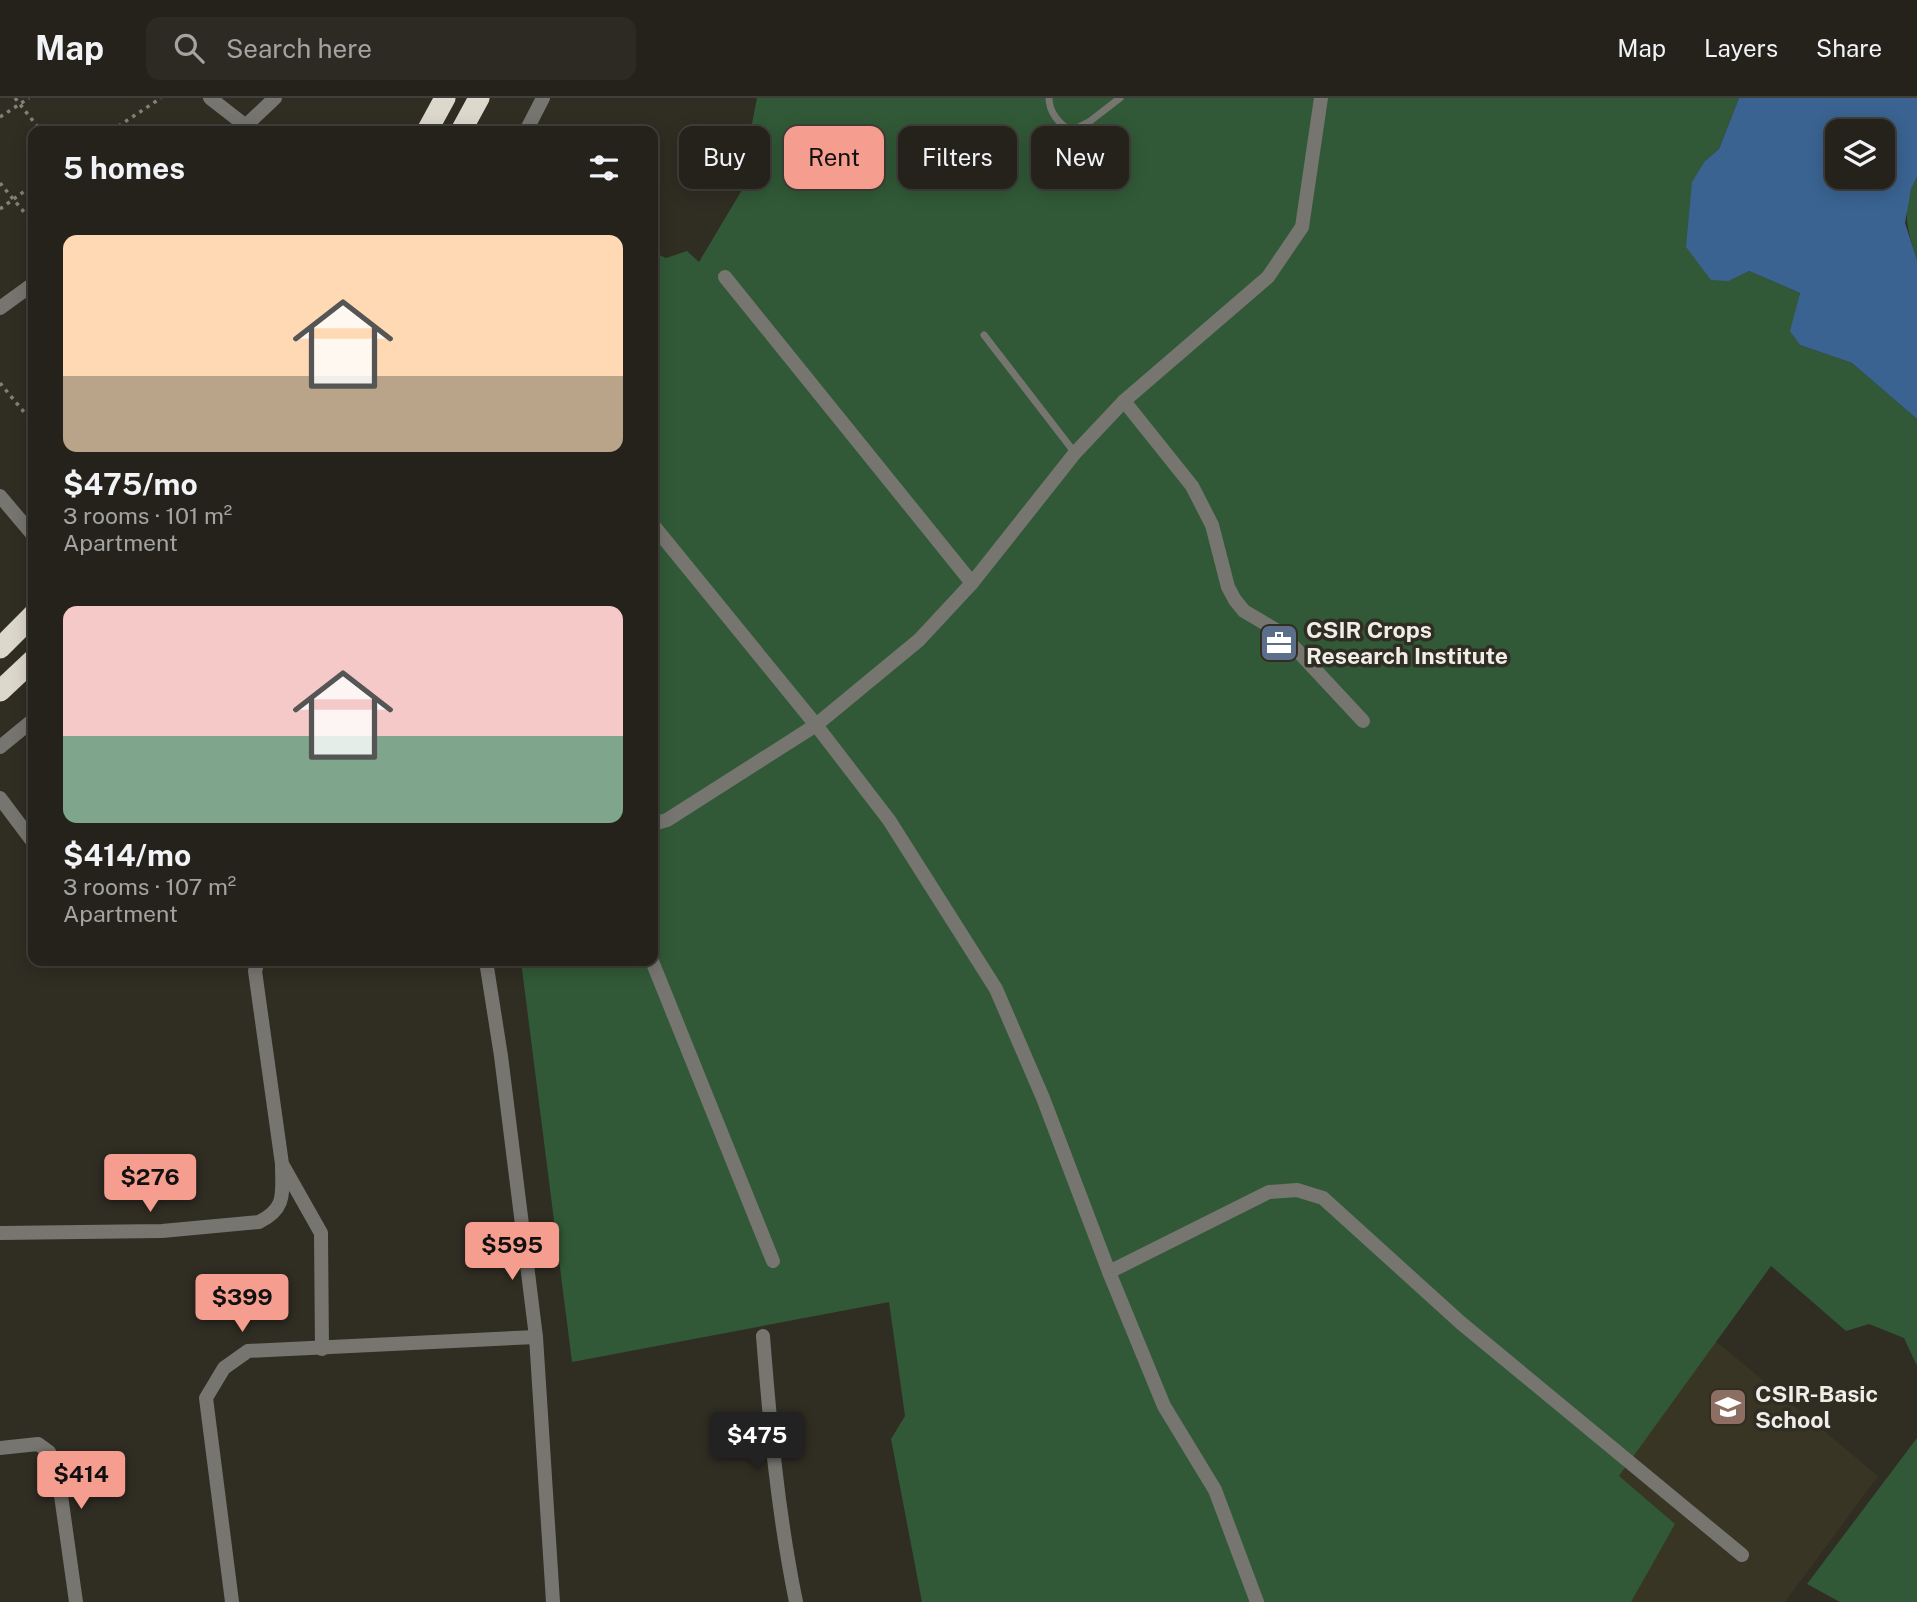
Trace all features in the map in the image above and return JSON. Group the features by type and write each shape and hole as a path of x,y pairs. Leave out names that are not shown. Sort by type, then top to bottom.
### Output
{"highway":[{"path":"430,126 445,98"},
{"path":"464,126 479,98"},
{"path":"0,648 28,620"},
{"path":"0,691 28,665"}],"street":[{"path":"210,98 240,126"},
{"path":"246,126 275,98"},
{"path":"529,126 543,98"},
{"path":"658,823 667,820 816,724 919,640 972,583 1075,453 1124,401 1268,277 1303,227 1321,98"},
{"path":"725,276 972,583"},
{"path":"0,308 28,288"},
{"path":"1124,401 1192,486 1212,525 1228,587 1235,600 1244,611 1281,633 1363,721"},
{"path":"0,496 28,529"},
{"path":"658,531 816,724 889,820 996,989 1043,1098 1109,1272 1164,1406 1214,1490 1255,1601"},
{"path":"0,747 28,724"},
{"path":"0,798 28,835"},
{"path":"0,1233 162,1231 259,1222 273,1215 282,1199 282,1164 255,971 256,966"},
{"path":"487,966 501,1056 536,1337 554,1602"},
{"path":"654,966 774,1261"},
{"path":"282,1164 321,1233 322,1349"},
{"path":"1109,1272 1269,1192 1297,1190 1322,1198 1461,1323 1742,1555"},
{"path":"763,1336 774,1468 796,1602"},
{"path":"232,1602 206,1398 224,1368 248,1351 536,1337"},
{"path":"0,1448 38,1444 49,1452 57,1467 76,1602"}],"lane":[{"path":"1049,98 1051,110 1061,125 1071,131 1089,122 1120,98"},
{"path":"985,335 1075,453"}],"path":[{"path":"15,98 37,126"},
{"path":"0,117 29,98"},
{"path":"119,126 161,98"},
{"path":"0,183 28,217"},
{"path":"0,209 28,188"},
{"path":"0,383 28,416"}],"shaded area":[{"name":"CSIR-Basic School","path":"1712,1338 1878,1476 1785,1602 1520,1602"}],"green space":[{"path":"757,98 1739,98 1719,149 1705,161 1729,281 1749,271 1800,293 1791,330 1800,345 1852,363 1917,419 1917,1366 1904,1338 1869,1324 1846,1331 1771,1266 1619,1476 1675,1524 1631,1602 922,1602 891,1439 905,1416 889,1302 572,1362 522,966 658,966 658,254 666,258 687,251 699,262 742,189 770,189 770,126 751,126"},
{"path":"1917,177 1917,260 1910,239 1907,209 1908,198"},
{"path":"1917,1438 1917,1602 1840,1602 1807,1584"}],"water":[{"path":"1739,98 1917,98 1917,177 1911,189 1905,223 1917,260 1917,419 1852,363 1800,345 1790,331 1800,293 1749,271 1729,281 1711,280 1686,247 1692,182 1705,161 1719,149"}],"place":[{"name":"CSIR Crops Research Institute","path":"1279,643"},
{"name":"CSIR-Basic School","path":"1728,1407"}]}
